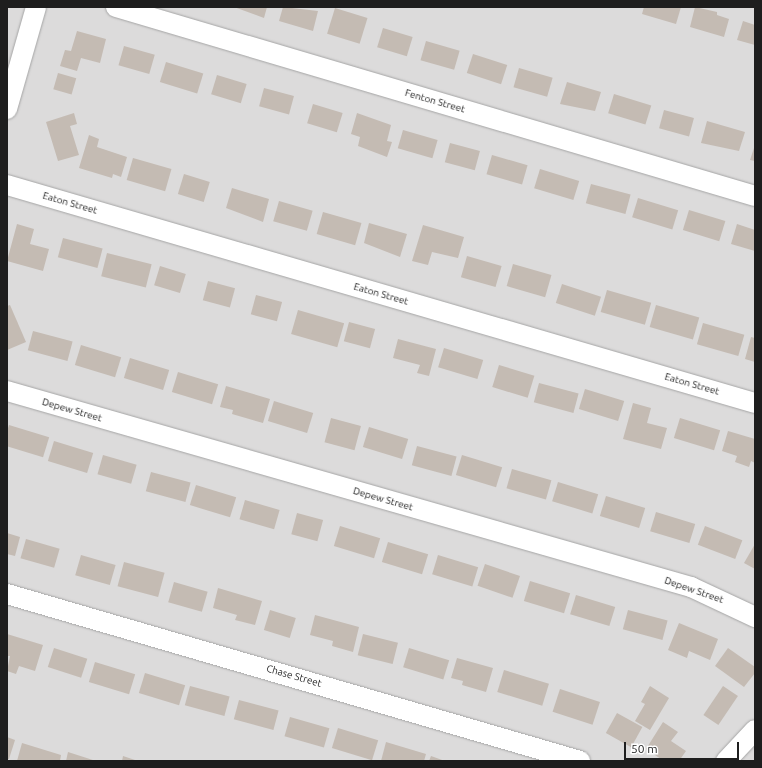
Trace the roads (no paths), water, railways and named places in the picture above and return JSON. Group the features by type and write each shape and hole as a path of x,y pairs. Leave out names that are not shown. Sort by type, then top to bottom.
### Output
{"street":[{"path":"7,109 36,7"},
{"name":"Fenton Street","path":"116,7 755,196"},
{"name":"Eaton Street","path":"7,185 755,403"},
{"name":"Depew Street","path":"7,391 691,587 755,617"},
{"name":"Chase Street","path":"7,594 580,761"},
{"path":"726,761 755,730"}]}
